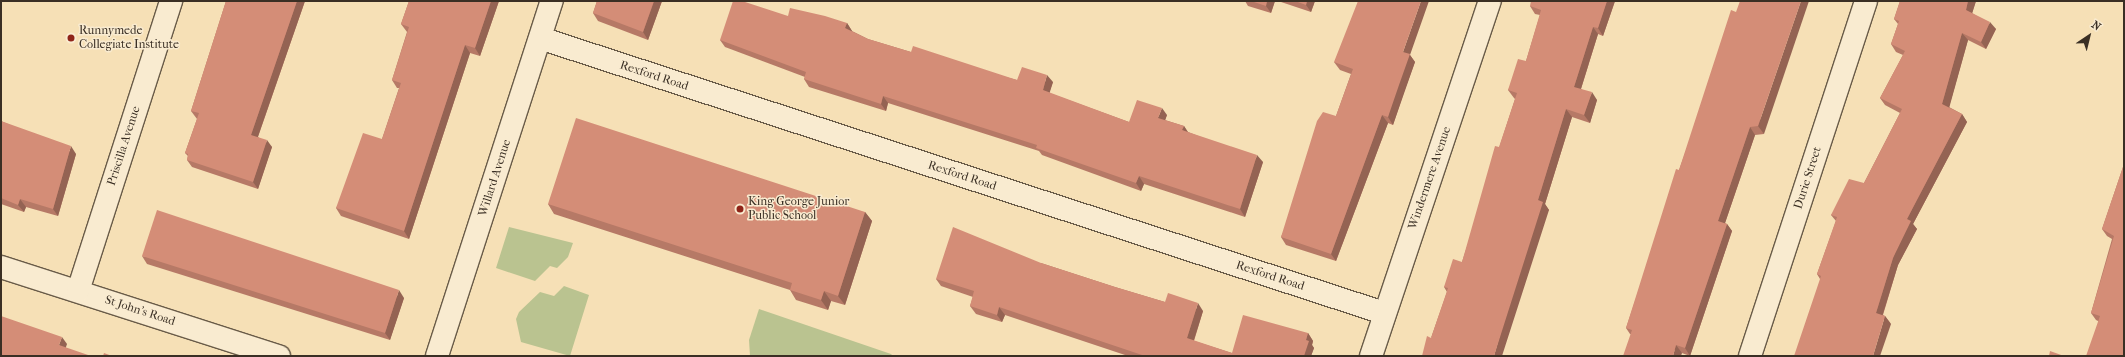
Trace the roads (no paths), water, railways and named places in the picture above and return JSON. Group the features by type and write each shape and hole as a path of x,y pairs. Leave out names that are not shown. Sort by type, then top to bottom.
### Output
{"street":[{"name":"Priscilla Avenue","path":"78,291 171,1"},
{"name":"Willard Avenue","path":"437,356 552,1"},
{"name":"Windermere Avenue","path":"1371,356 1384,313 1490,1"},
{"name":"Durie Street","path":"1750,356 1866,1"},
{"name":"Rexford Road","path":"540,38 1384,313"},
{"name":"St John's Road","path":"1,266 279,356"}],"place":[{"name":"Runnymede Collegiate Institute","path":"71,38"},
{"name":"King George Junior Public School","path":"740,209"}]}
